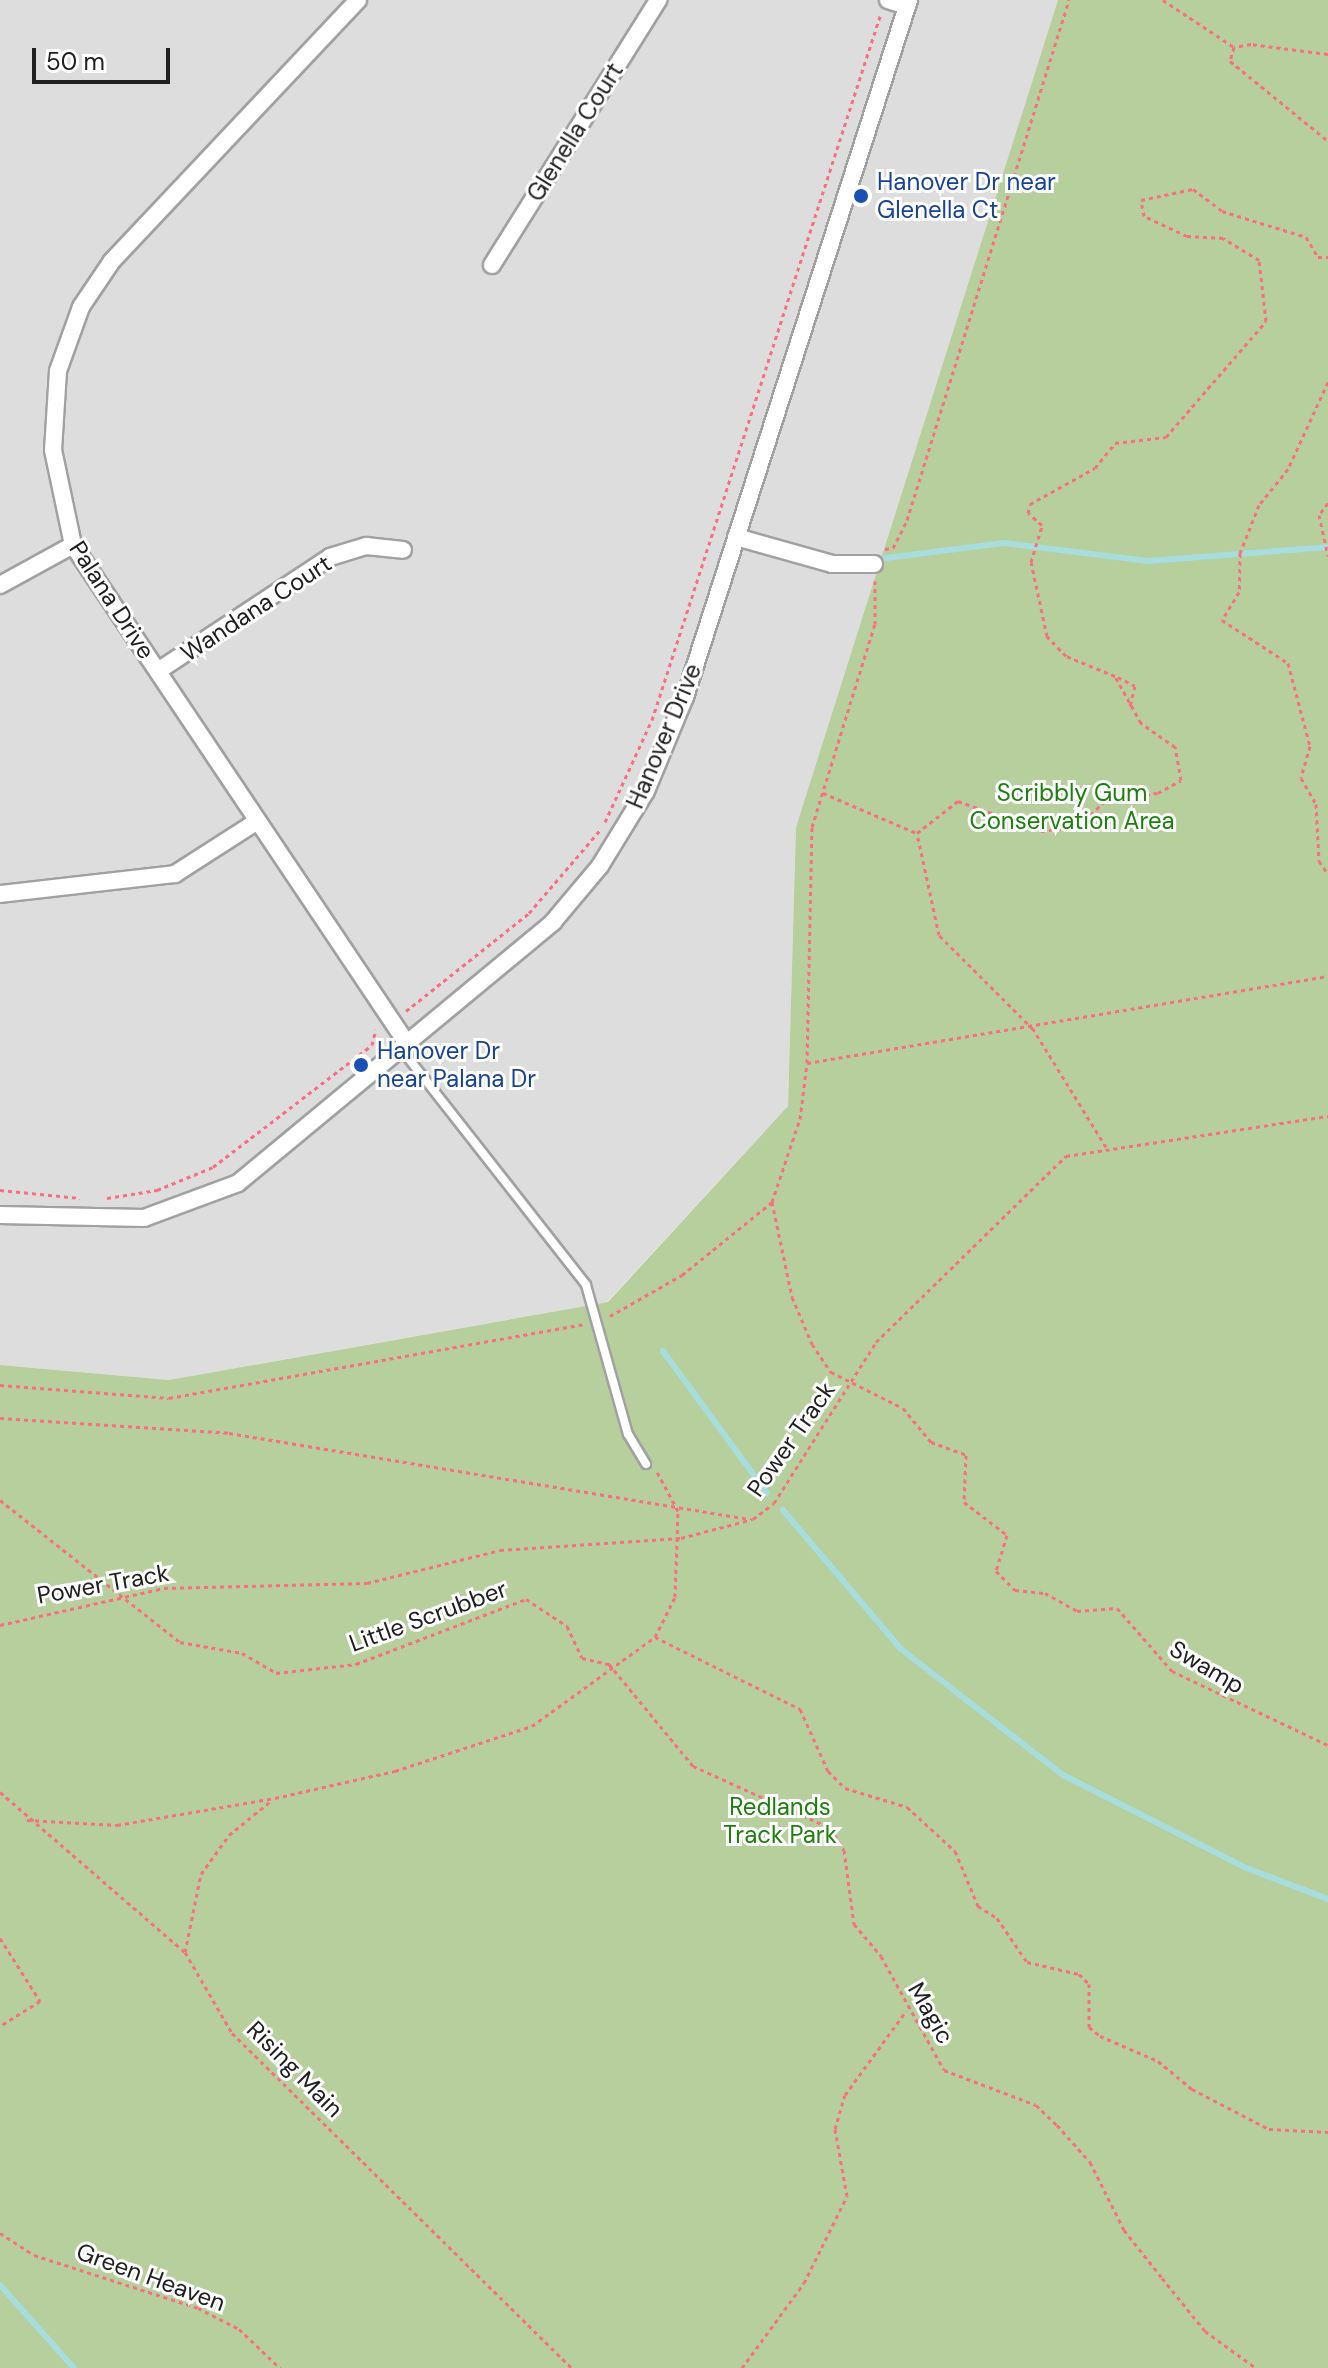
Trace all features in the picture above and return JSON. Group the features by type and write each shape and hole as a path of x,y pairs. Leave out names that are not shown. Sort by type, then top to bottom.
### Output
{"street":[{"name":"Palana Drive","path":"358,0 112,261 81,307 58,371 53,450 73,545 405,1048"},
{"name":"Glenella Court","path":"492,265 658,0"},
{"path":"888,0 908,3"},
{"name":"Hanover Drive","path":"0,1215 90,1221 191,1205 238,1183 405,1048 553,922 600,866 652,778 736,537 908,3"},
{"path":"736,537 832,564 874,564"},
{"path":"0,585 73,545"},
{"name":"Wandana Court","path":"158,671 330,557 366,546 403,550"},
{"path":"0,894 175,874 256,822"}],"lane":[{"path":"405,1048 586,1285 602,1321 628,1434 646,1464"}],"path":[{"path":"852,1384 831,1372 812,1344 792,1297 772,1202 800,1119 807,1063 812,827 875,624 874,564 877,550 893,548 907,520 1069,0"},
{"path":"1163,0 1234,47 1287,45 1328,54"},
{"path":"409,1010 518,922 584,852 633,766 879,18"},
{"path":"1234,47 1236,73 1288,104 1328,141"},
{"path":"1130,706 1135,686 1066,656 1047,636 1032,549 1042,525 1028,513 1030,504 1095,468 1115,443 1166,437 1266,321 1259,260 1223,238 1187,236 1144,216 1141,200 1193,189 1222,211 1306,237 1318,257 1328,257"},
{"path":"1328,382 1288,469 1259,505 1240,553 1239,592 1222,620 1288,663 1293,703 1310,746 1301,778 1316,804 1319,861 1328,874"},
{"path":"1328,503 1319,515 1328,556"},
{"path":"917,833 958,801 1041,831 1087,823 1106,800 1172,787 1181,780 1182,757 1130,706 1115,676"},
{"path":"823,793 917,833"},
{"path":"917,833 939,935 1033,1029 1106,1147"},
{"path":"807,1063 1033,1029 1328,976"},
{"path":"0,1190 116,1198 191,1178 242,1148 372,1045 382,1025"},
{"name":"Power Track","path":"0,1625 122,1596 367,1583 500,1550 681,1538 753,1519 774,1503 876,1342 1040,1176 1066,1156 1106,1147 1190,1141 1328,1116"},
{"path":"0,1385 169,1398 602,1321 682,1275 772,1202"},
{"name":"Swamp","path":"852,1384 903,1408 931,1442 966,1455 964,1502 1007,1535 996,1571 1015,1590 1045,1593 1077,1611 1117,1608 1172,1671 1328,1745"},
{"path":"0,1418 229,1433 678,1511 753,1519"},
{"path":"27,1820 117,1825 275,1798 395,1771 532,1726 609,1664 655,1637 675,1597 681,1538 678,1511 662,1476 646,1464"},
{"name":"Little Scrubber","path":"0,1500 180,1642 242,1653 276,1673 356,1664 526,1599 567,1626 582,1658 609,1664"},
{"path":"655,1637 800,1709 828,1771 845,1788 907,1807 955,1851 978,1906 997,1918 1027,1962 1079,1974 1089,1984 1089,2027 1100,2036 1158,2061 1192,2089 1269,2129 1328,2132"},
{"name":"Magic","path":"609,1664 693,1766 830,1828 844,1850 854,1924 881,1956 906,2011 944,2070 1036,2105 1057,2125 1090,2162 1124,2230 1170,2289 1205,2331 1256,2368"},
{"name":"Rising Main","path":"0,1792 27,1820 185,1952 232,2033 572,2368"},
{"path":"185,1952 201,1874 229,1835 275,1798"},
{"path":"0,1938 40,2001 0,2026"},
{"path":"742,2368 804,2283 847,2196 835,2129 845,2095 906,2011"},
{"name":"Green Heaven","path":"0,2233 34,2255 198,2308 239,2329 280,2368"}],"shaded area":[{"path":"0,0 1058,0 796,827 788,1106 607,1302 169,1380 0,1365"}],"green space":[{"name":"Redlands Track Park","path":"1058,0 1328,0 1328,2368 0,2368 0,1365 169,1380 608,1302 788,1106 796,827"}],"waterway":[{"path":"878,559 1004,543 1148,561 1328,547"},
{"path":"663,1351 767,1493"},
{"path":"783,1510 901,1649 1063,1775 1244,1867 1328,1899"},
{"path":"0,2285 74,2368"}],"place":[{"name":"Hanover Dr near Glenella Ct","path":"861,196"},
{"name":"Hanover Dr near Palana Dr","path":"361,1065"}],"park label":[{"name":"Scribbly Gum Conservation Area","path":"1072,807"}]}
